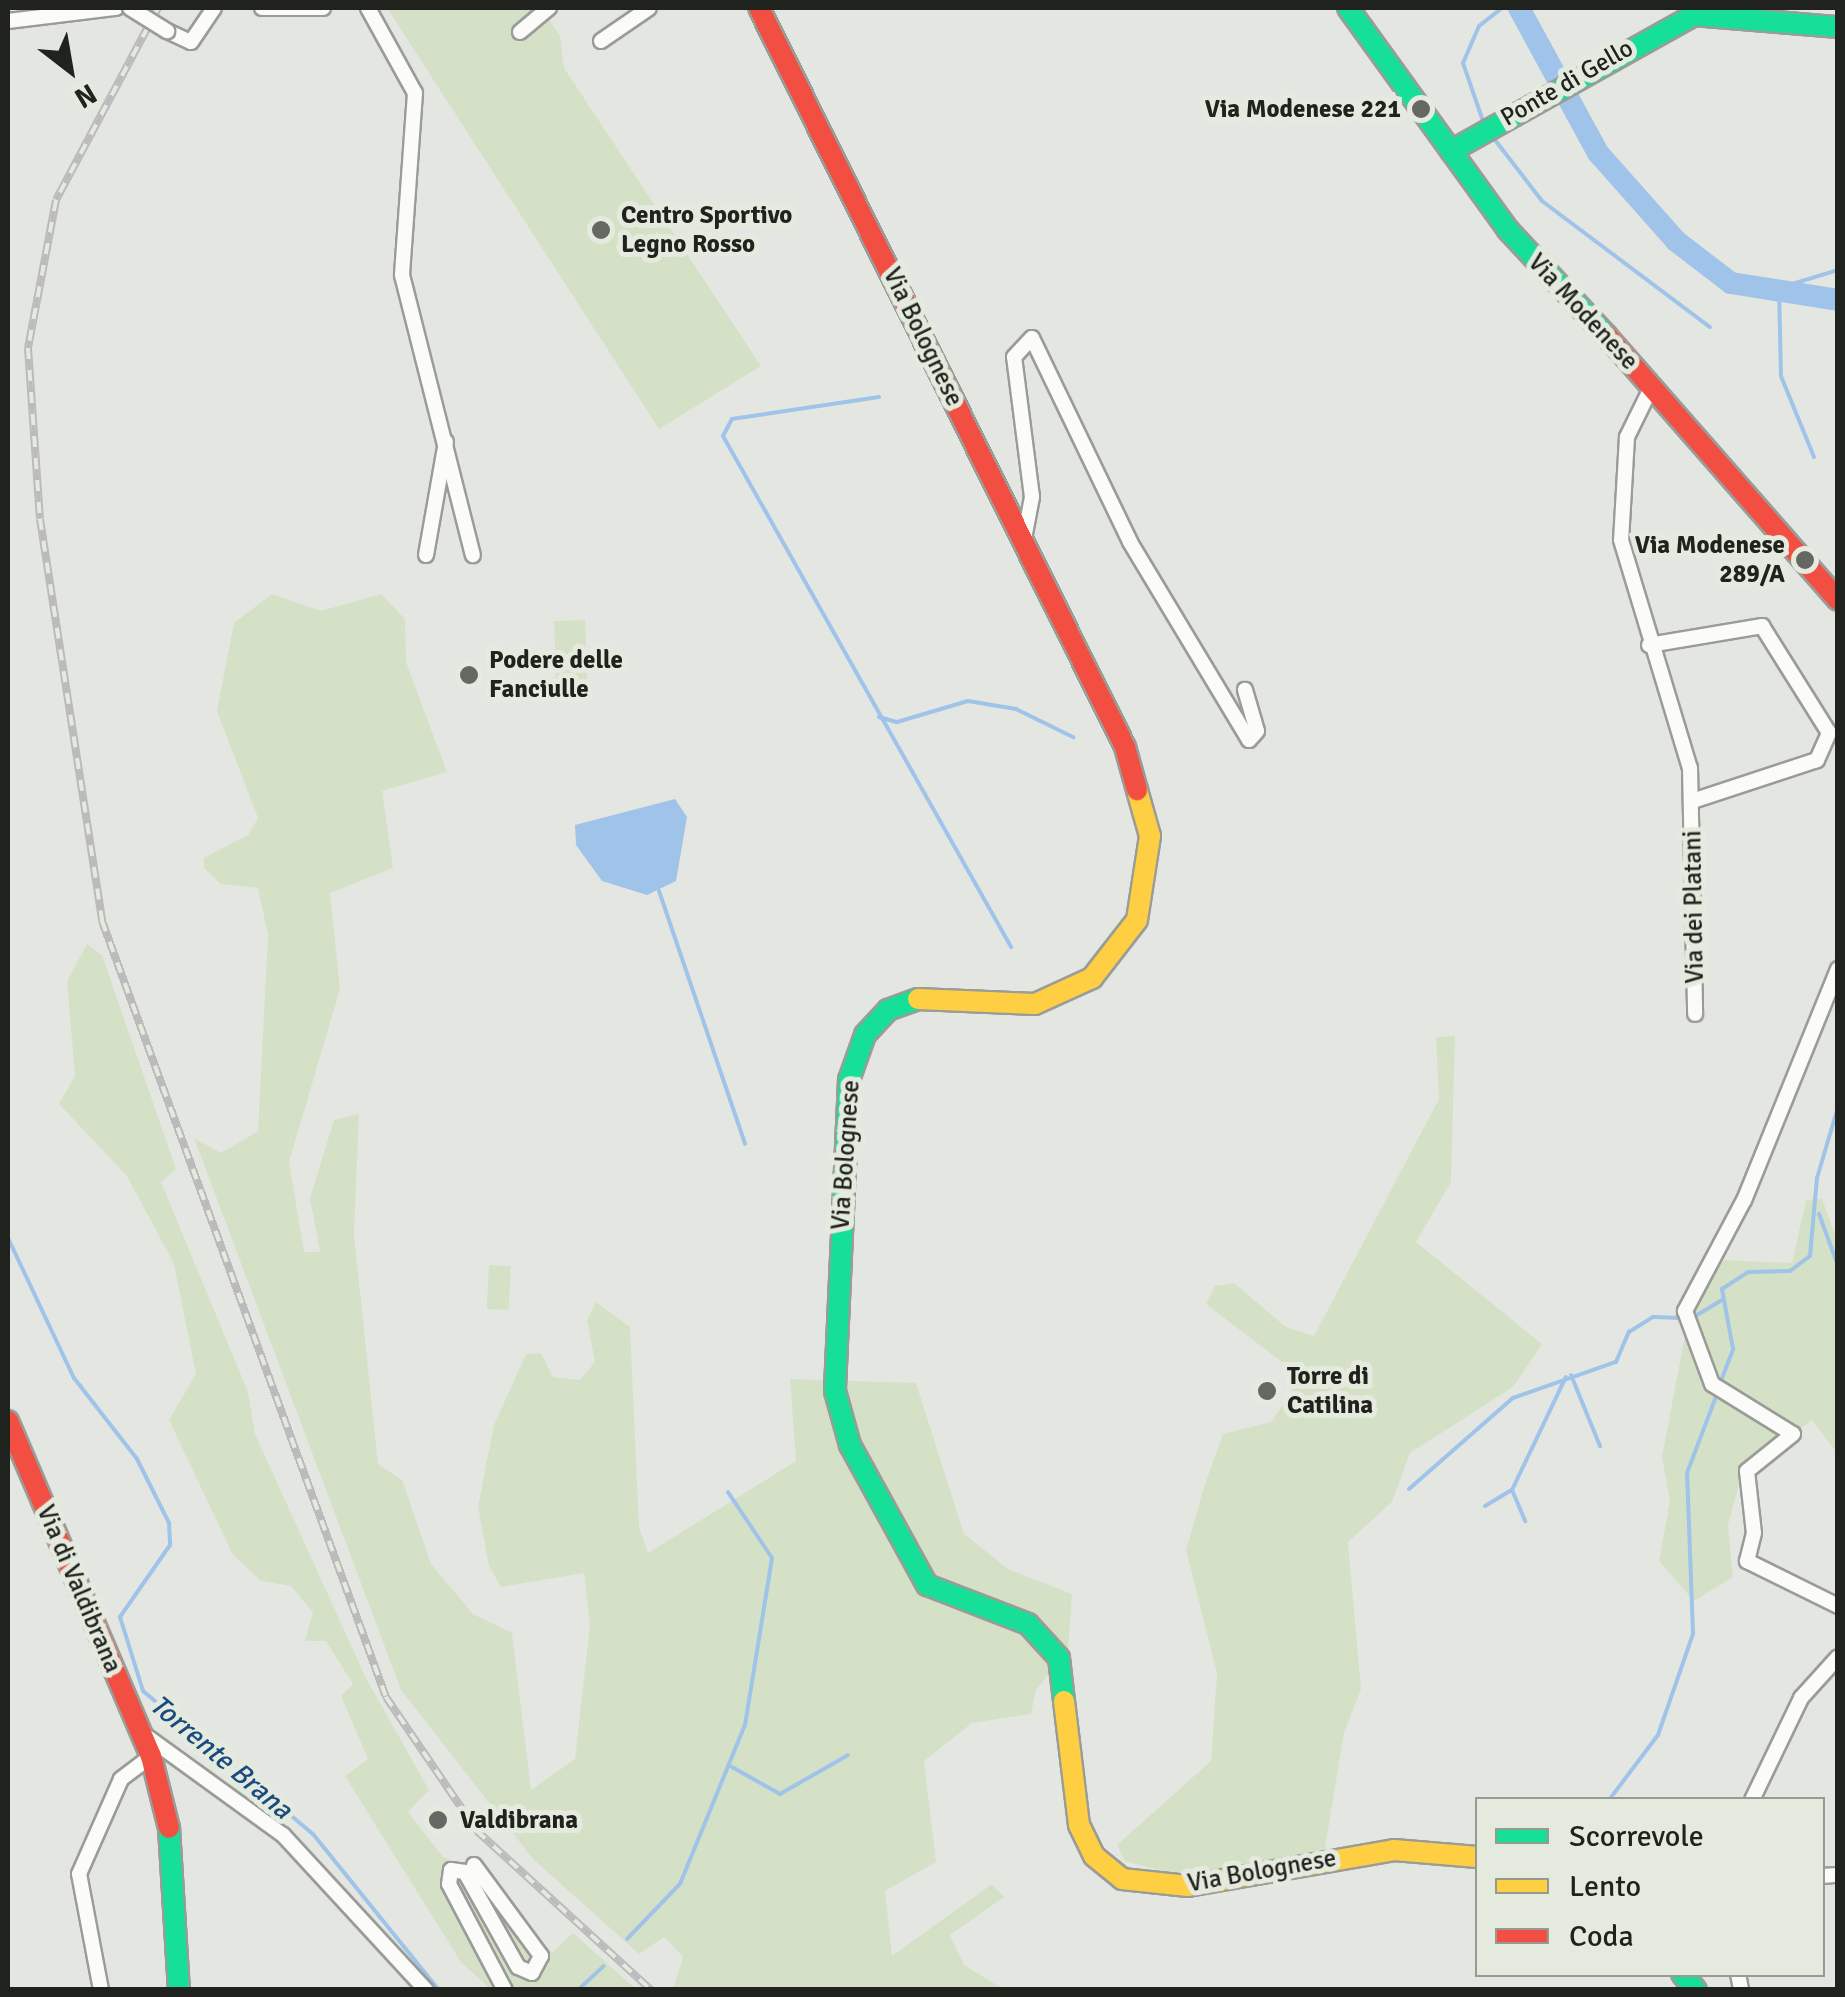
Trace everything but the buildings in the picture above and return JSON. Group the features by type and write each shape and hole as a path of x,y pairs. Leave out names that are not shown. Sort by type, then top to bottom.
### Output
{"main road":[{"name":"Via Bolognese","path":"759,8 1134,767 1150,836 1144,896 1125,942 1073,991 1023,1005 918,998 888,1010 864,1035 850,1080 834,1351 850,1445 927,1584 1028,1624 1058,1658 1080,1824 1094,1856 1122,1878 1188,1886 1394,1850 1475,1857"},
{"name":"Via Modenese","path":"1348,8 1520,244 1652,386 1838,600"},
{"name":"Ponte di Gello","path":"1451,151 1654,33 1708,10"},
{"path":"1708,10 1802,16 1838,27"},
{"name":"Via di Valdibrana","path":"8,1422 152,1756 174,1848 180,1990"}],"street":[{"path":"8,21 116,8"},
{"path":"129,8 191,42 214,8"},
{"path":"262,8 323,8"},
{"path":"368,8 414,93 399,248 473,556"},
{"path":"520,32 549,8"},
{"path":"601,41 649,8"},
{"path":"1024,540 1032,497 1014,357 1032,338 1130,542 1249,740 1258,731 1245,690"},
{"name":"Via dei Platani","path":"1652,386 1626,437 1619,506 1626,573 1687,752 1692,801 1695,1014"},
{"path":"426,555 446,442"},
{"name":"Via dei Platani","path":"1649,645 1762,626 1829,733 1817,760 1692,801"},
{"path":"1838,969 1744,1200 1685,1312 1712,1384 1793,1434 1747,1471 1754,1533 1747,1561 1838,1606"},
{"path":"1753,1797 1801,1698 1838,1657"},
{"path":"142,1733 283,1835 426,1990"},
{"path":"101,1990 79,1874 124,1774 152,1756"},
{"path":"474,1865 542,1956 532,1973 518,1967 465,1872 451,1870 449,1884 505,1990"}],"green space":[{"name":"Centro Sportivo Legno Rosso","path":"387,8 541,8 560,36 564,68 761,366 659,429"},
{"path":"272,594 321,611 381,594 405,619 406,662 447,772 382,791 393,868 330,893 340,989 289,1162 304,1252 320,1252 310,1198 334,1120 359,1114 354,1234 378,1464 402,1480 431,1564 473,1614 512,1633 531,1790 575,1759 590,1625 584,1573 501,1587 489,1566 478,1506 494,1425 526,1354 541,1353 553,1377 580,1380 595,1362 587,1320 596,1302 630,1327 639,1527 648,1553 796,1461 790,1379 916,1383 964,1534 1008,1569 1072,1594 1068,1650 1036,1690 1031,1714 972,1723 924,1761 936,1862 885,1891 892,1956 992,1884 1004,1897 950,1935 964,1965 1003,1989 673,1989 683,1957 664,1937 639,1954 533,1859 401,1690 194,1138 221,1153 258,1131 268,935 258,888 221,884 204,868 204,858 248,835 258,818 217,711 234,623"},
{"path":"585,620 587,685 556,686 554,621"},
{"path":"87,944 102,955 176,1169 161,1182 248,1392 255,1434 366,1678 429,1790 408,1812 443,1857 467,1865 552,1953 573,1933 636,1989 490,1989 461,1962 345,1776 368,1759 341,1696 353,1684 326,1641 305,1641 313,1612 291,1586 261,1581 233,1555 169,1420 196,1374 174,1264 127,1176 59,1104 75,1076 67,981"},
{"path":"1455,1036 1451,1182 1416,1242 1542,1344 1513,1387 1410,1453 1392,1502 1348,1542 1361,1689 1344,1733 1324,1854 1201,1881 1125,1861 1117,1845 1211,1761 1217,1673 1186,1550 1205,1484 1223,1434 1271,1422 1292,1392 1287,1366 1206,1304 1215,1286 1234,1283 1286,1327 1314,1336 1439,1099 1436,1037"},
{"path":"1822,1199 1837,1240 1837,1453 1812,1420 1742,1473 1728,1525 1733,1577 1694,1601 1659,1561 1670,1501 1662,1457 1690,1309 1724,1260 1792,1263 1806,1200"},
{"path":"489,1265 511,1266 509,1310 487,1309"}],"water":[{"path":"675,799 687,817 676,881 647,895 602,881 576,845 575,825"}],"waterway":[{"path":"1484,124 1463,63 1479,26 1502,8"},
{"path":"1519,8 1598,153 1676,241 1731,283 1838,300"},
{"path":"1492,136 1542,201 1710,327"},
{"path":"1814,457 1781,376 1779,288 1838,270"},
{"path":"879,397 732,419 723,436 1011,947"},
{"path":"879,717 897,722 968,701 1016,709 1073,737"},
{"path":"659,891 745,1144"},
{"path":"1719,1386 1733,1349 1722,1289 1748,1272 1790,1271 1810,1256 1817,1178 1838,1107"},
{"path":"1819,1214 1838,1266"},
{"name":"Torrente Brana","path":"8,1238 74,1378 137,1459 169,1523 170,1545 120,1617 143,1691 313,1834 439,1990"},
{"path":"1692,1318 1722,1300"},
{"path":"1409,1489 1513,1398 1616,1362 1629,1332 1653,1317 1683,1318"},
{"path":"1571,1375 1600,1446"},
{"path":"1485,1506 1512,1490 1566,1377"},
{"path":"1611,1797 1658,1735 1693,1634 1687,1473 1717,1394"},
{"path":"1512,1490 1525,1521"},
{"path":"627,1939 680,1884 745,1725 772,1558 728,1492"},
{"path":"732,1767 780,1794 848,1755"},
{"path":"578,1990 604,1966"}],"railway":[{"path":"158,8 56,200 28,348 40,519 102,921 386,1697 477,1831 651,1990"}],"traffic: fast":[{"path":"1348,8 1508,230 1606,335"},
{"path":"1451,151 1694,15 1838,27"},
{"path":"918,999 888,1010 865,1035 849,1080 835,1391 850,1445 927,1585 1028,1624 1059,1658 1064,1701"},
{"path":"169,1828 179,1990"},
{"path":"1685,1977 1696,1990"}],"traffic: slow":[{"path":"918,999 1035,1004 1092,978 1137,920 1150,836 1137,790"},
{"path":"1064,1701 1079,1825 1094,1856 1122,1879 1188,1886 1394,1850 1475,1857"}],"traffic: jam":[{"path":"759,8 1125,747 1137,790"},
{"path":"1606,335 1838,600"},
{"path":"8,1421 151,1756 169,1828"}],"place":[{"name":"Via Modenese 221","path":"1421,109"},
{"name":"Centro Sportivo Legno Rosso","path":"601,230"},
{"name":"Via Modenese 289/A","path":"1805,560"},
{"name":"Podere delle Fanciulle","path":"469,675"},
{"name":"Torre di Catilina","path":"1267,1391"},
{"name":"Valdibrana","path":"438,1820"}]}
